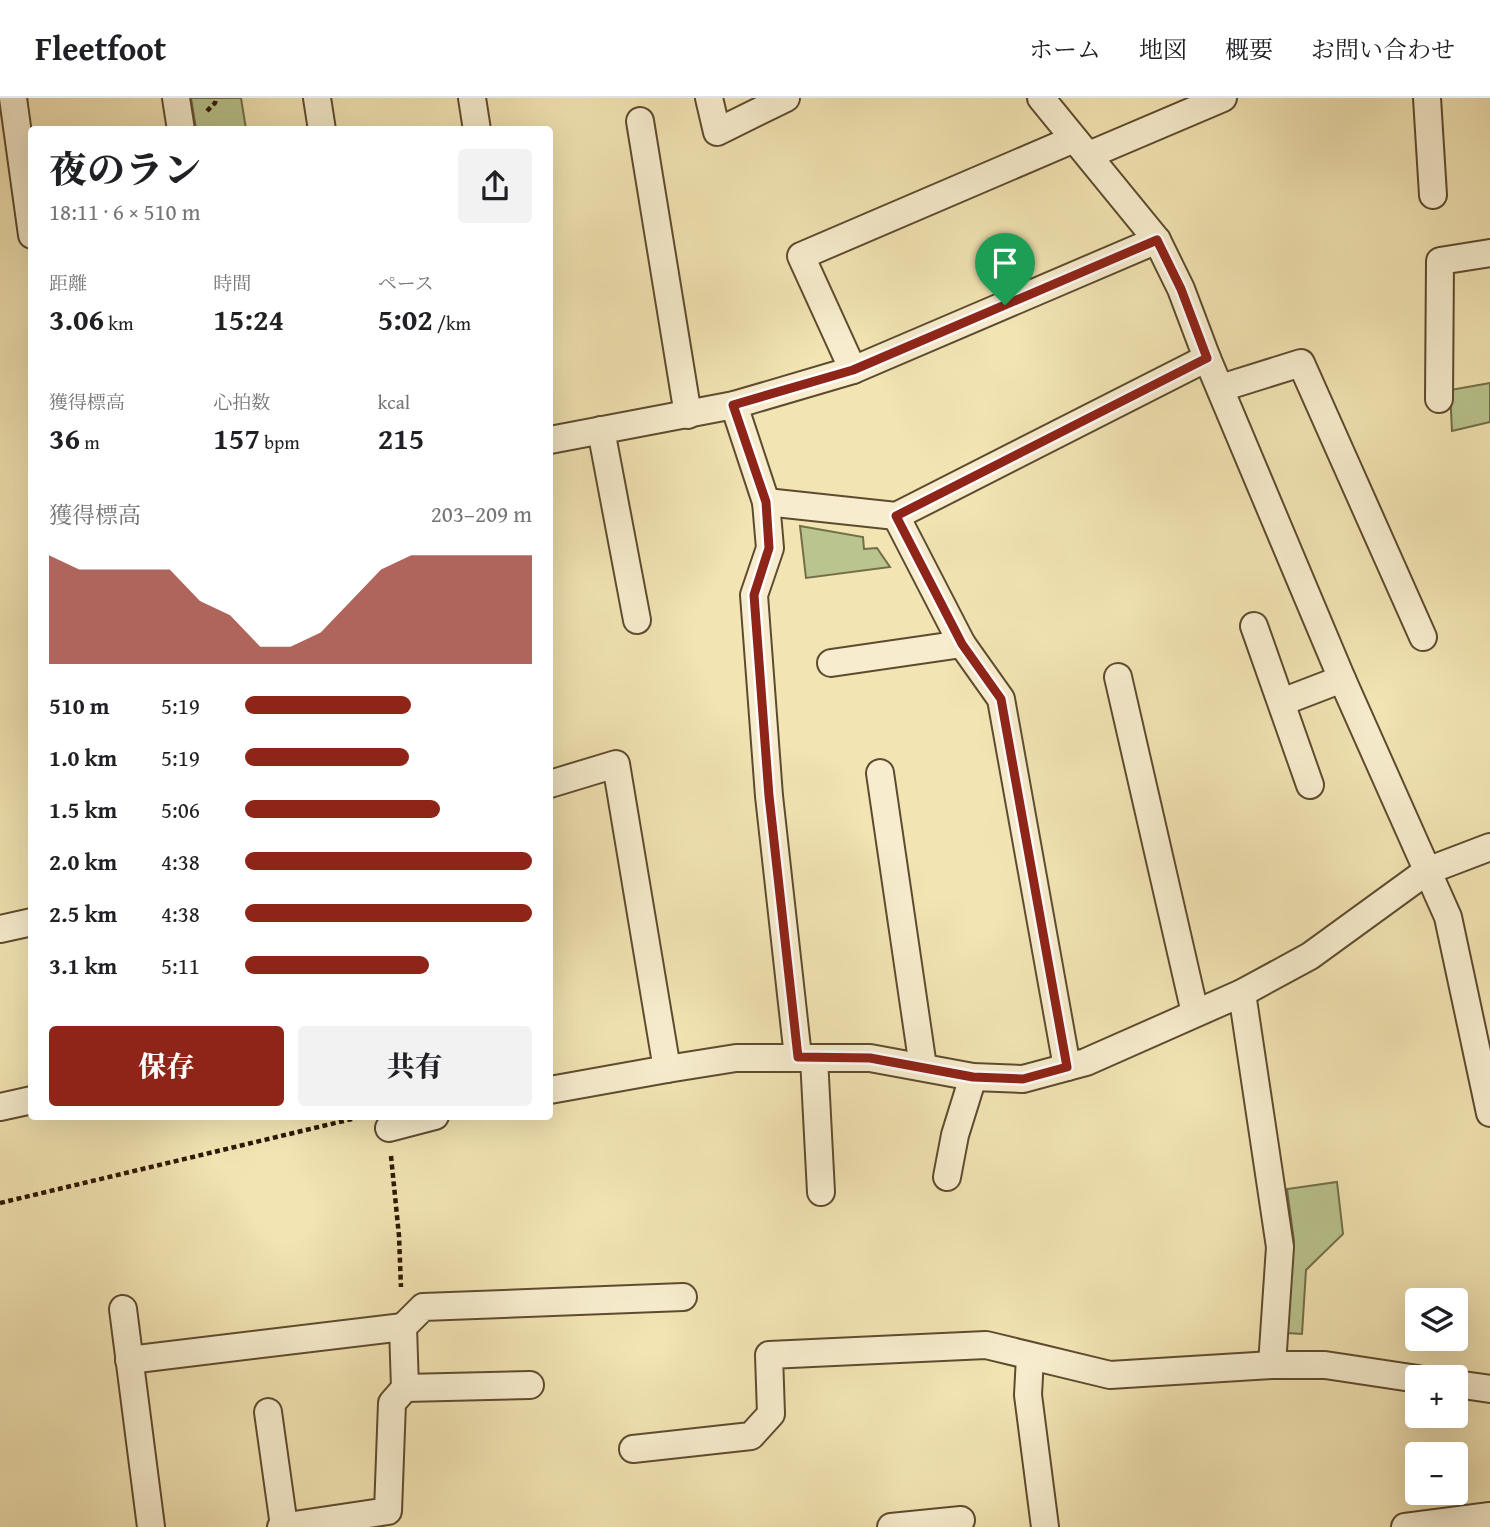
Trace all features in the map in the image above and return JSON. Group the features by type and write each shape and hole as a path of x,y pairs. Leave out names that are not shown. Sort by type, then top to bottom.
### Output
{"street":[{"path":"13,98 28,206"},
{"path":"176,98 180,126"},
{"path":"317,98 320,126"},
{"path":"472,98 476,126"},
{"path":"709,98 717,132 786,98"},
{"path":"1041,98 1157,240 1181,289 1207,358 1342,679 1448,917 1490,1113"},
{"path":"853,370 801,256 1081,147 1223,98"},
{"path":"1427,98 1433,195"},
{"path":"640,121 688,415"},
{"path":"553,439 733,405 853,370 1157,240"},
{"path":"1439,398 1440,261 1490,253"},
{"path":"766,502 896,516 1207,358"},
{"path":"1221,388 1301,363 1423,637"},
{"path":"733,405 766,502 769,548 754,595 769,796 806,1057 821,1192"},
{"path":"601,430 637,620"},
{"path":"896,516 962,644 1001,699 1067,1067"},
{"path":"1254,626 1310,785"},
{"path":"831,663 962,644"},
{"path":"1118,677 1195,1013"},
{"path":"1282,702 1342,679"},
{"path":"553,783 616,764 667,1069"},
{"path":"880,773 923,1067"},
{"path":"553,1089 736,1058 870,1058 973,1077 1023,1079 1086,1062 1242,993 1310,956 1427,871 1490,847"},
{"path":"0,929 28,923"},
{"path":"1242,993 1280,1247 1272,1364"},
{"path":"947,1177 955,1135 973,1077"},
{"path":"0,1107 28,1101"},
{"path":"388,1128 419,1120"},
{"path":"129,1360 403,1326 423,1307 683,1297"},
{"path":"123,1309 150,1527"},
{"path":"268,1412 282,1527 392,1519 392,1403 405,1388 403,1326"},
{"path":"633,1449 751,1436 771,1414 769,1355 986,1345 1110,1375 1272,1364 1325,1365 1405,1377"},
{"path":"1030,1357 1028,1395 1045,1527"},
{"path":"405,1388 530,1385"},
{"path":"1468,1386 1490,1389"},
{"path":"1405,1527 1490,1516"},
{"path":"891,1527 961,1520"}],"path":[{"path":"0,1203 339,1120"},
{"path":"357,1120 374,1128 388,1128 399,1236 403,1326"}],"green space":[{"path":"191,98 241,98 246,126 196,126"},
{"path":"1490,383 1490,422 1452,431 1450,390"},
{"path":"800,526 863,537 864,549 877,548 890,567 806,578"},
{"path":"1337,1182 1343,1234 1306,1270 1302,1334 1287,1333 1294,1241 1287,1189"}],"route":[{"path":"1157,240 1181,289 1207,358 896,516 962,644 1001,699 1067,1067 1023,1079 973,1077 870,1058 798,1057 769,796 754,595 769,548 766,502 733,405 853,370 1005,305 1157,240"}]}
